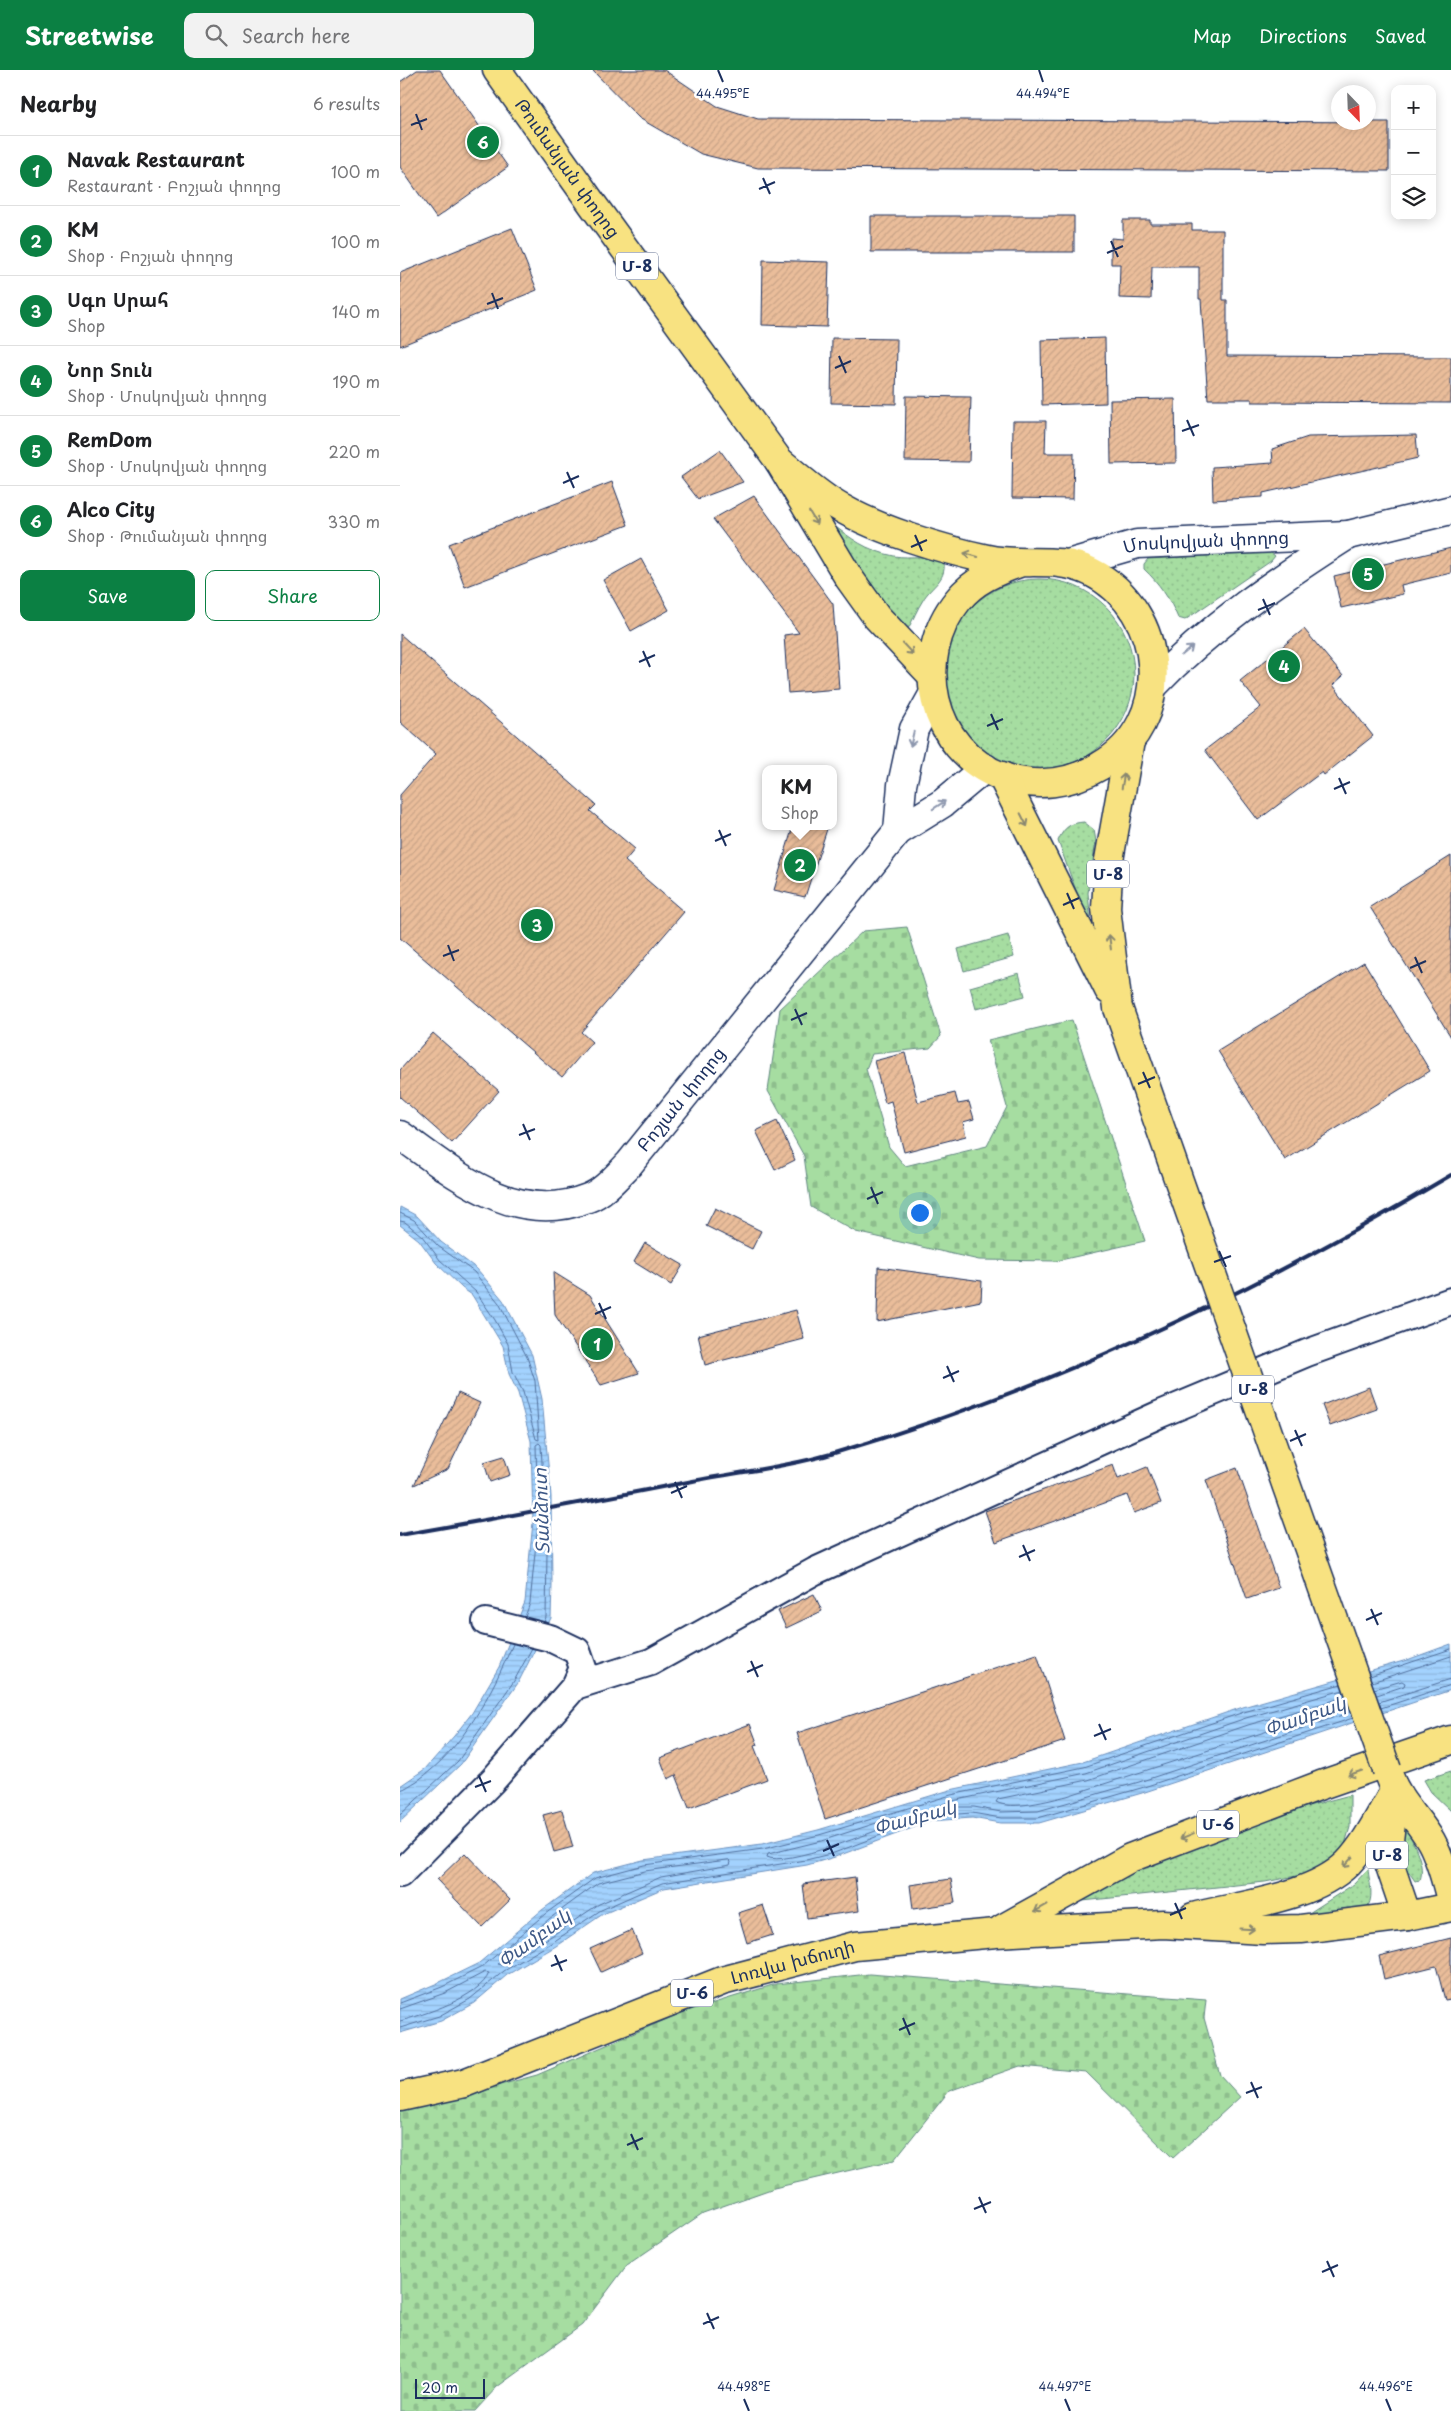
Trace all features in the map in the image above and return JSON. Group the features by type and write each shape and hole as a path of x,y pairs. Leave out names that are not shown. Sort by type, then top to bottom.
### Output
{"highway":[{"name":"Թումանյան փողոց","path":"498,70 593,206 779,461"},
{"name":"Մ-8","path":"779,461 840,508 886,530 988,559 1019,563"},
{"name":"Մ-8","path":"779,461 849,578 877,617 932,684"},
{"path":"1057,562 1068,564 1090,572 1110,583 1127,599 1140,618 1149,640 1153,662 1153,686 1149,706 1130,742 1109,761 1085,775 1058,782 1039,783 994,772 970,757 953,739 940,718 932,684 932,653 947,615 959,598 974,584 992,573 1019,563 1057,562"},
{"name":"Մ-8","path":"1118,1008 1106,908 1109,860 1130,742"},
{"name":"Մ-8","path":"994,772 1118,1008 1391,1781 1431,1841 1444,1874 1451,1900"},
{"name":"Մ-6","path":"996,1933 1130,1858 1321,1785 1451,1740"},
{"name":"Մ-8","path":"1391,1781 1387,1857 1407,1916"},
{"path":"1391,1781 1451,1834"},
{"name":"Մ-6","path":"1163,1924 1306,1890 1319,1884 1349,1861 1391,1781"},
{"name":"Մ-6","path":"996,1933 1163,1924 1263,1930 1301,1929 1407,1916 1451,1906"},
{"name":"Լոռվա խճուղի","path":"400,2097 464,2083 722,1981 855,1946 996,1933"}],"street":[{"name":"Մոսկովյան փողոց","path":"1068,564 1137,544 1348,535 1451,510"},
{"name":"Մոսկովյան փողոց","path":"1153,686 1184,653 1282,578 1348,535"},
{"path":"898,830 902,785 914,729 932,684"},
{"name":"Բոշյան փողոց","path":"400,1135 475,1188 505,1200 531,1206 558,1206 589,1198 608,1185 629,1164 898,830 994,772"},
{"path":"575,1686 651,1662 815,1571 1158,1415 1307,1353 1451,1301"},
{"path":"400,1874 493,1780 575,1686 583,1668 577,1651 550,1638 486,1622"}],"green space":[{"path":"829,522 852,539 875,551 900,557 933,558 944,563 943,574 926,595 908,629 903,630"},
{"path":"1270,552 1275,556 1271,561 1185,620 1178,618 1164,592 1144,569 1144,564 1148,559"},
{"path":"1048,579 1076,586 1107,606 1127,637 1133,655 1133,693 1127,711 1107,742 1076,762 1058,768 1030,769 1020,768 994,758 978,748 965,735 951,711 945,693 944,665 945,655 955,629 965,613 978,600 1002,586 1020,580"},
{"path":"1084,822 1094,830 1096,841 1088,893 1091,924 1078,896 1058,841 1068,827 1075,823"},
{"path":"907,927 941,1036 930,1048 872,1054 866,1069 889,1147 905,1166 987,1146 1007,1107 988,1040 1072,1020 1145,1241 1056,1261 979,1260 856,1232 811,1207 804,1156 768,1091 780,1009 863,931"},
{"path":"1008,935 1014,957 964,971 958,949"},
{"path":"1019,973 1025,996 976,1009 970,987"},
{"path":"1451,1771 1451,1811 1431,1792 1424,1780"},
{"path":"1350,1795 1350,1827 1343,1851 1317,1872 1265,1882 1073,1902 1135,1871 1259,1819"},
{"path":"1400,1815 1419,1856 1421,1864 1420,1880 1415,1881 1406,1868"},
{"path":"1368,1869 1371,1896 1368,1906 1364,1910 1309,1913 1354,1884"},
{"path":"869,1974 1206,2000 1204,2018 1220,2075 1240,2097 1173,2158 1086,2072 1020,2066 949,2091 894,2160 774,2188 703,2213 627,2265 582,2325 497,2387 475,2411 400,2411 400,2112 537,2075 681,2013 776,1984"}],"water":[{"name":"Տանձուտ","path":"400,1207 417,1216 441,1242 477,1269 503,1300 532,1355 542,1399 551,1496 552,1585 551,1618 518,1683 461,1764 400,1822 400,1786 425,1769 454,1736 472,1713 499,1667 525,1602 533,1522 531,1441 518,1393 509,1374 503,1346 472,1295 436,1263 419,1240 400,1225"},
{"name":"Փամբակ","path":"1451,1644 1451,1690 1142,1793 1039,1823 1000,1823 972,1818 931,1821 835,1857 807,1865 664,1888 603,1914 556,1946 507,1975 474,2003 441,2021 400,2033 400,1999 479,1963 542,1910 593,1873 643,1860 762,1844 818,1830 950,1790 1083,1762 1243,1707 1407,1660"}],"building":[{"path":"417,70 440,70 508,167 436,218 400,167 400,82"},
{"path":"592,70 664,70 717,106 758,119 1331,122 1331,130 1376,130 1376,122 1389,122 1389,171 758,168 701,154 639,118"},
{"path":"871,216 1074,216 1074,252 871,252"},
{"path":"1123,220 1150,220 1150,224 1192,224 1192,230 1223,230 1223,300 1227,300 1227,356 1451,357 1451,403 1252,402 1252,399 1208,399 1201,299 1199,299 1199,267 1152,267 1151,299 1119,298 1120,264 1111,264 1111,238 1123,239"},
{"path":"512,228 537,290 400,346 400,273"},
{"path":"763,260 829,262 827,327 762,325"},
{"path":"832,338 897,339 896,404 831,403"},
{"path":"1105,338 1106,403 1042,405 1041,340"},
{"path":"906,396 971,397 969,462 905,461"},
{"path":"1175,399 1176,463 1111,464 1110,400"},
{"path":"1013,421 1046,421 1045,453 1074,453 1073,499 1012,498"},
{"path":"1416,435 1418,458 1263,493 1263,497 1213,500 1212,467 1273,463 1272,449 1308,437"},
{"path":"720,450 743,482 698,499 681,477"},
{"path":"612,482 628,525 465,587 449,544"},
{"path":"754,496 833,604 839,689 788,693 784,635 799,633 713,519"},
{"path":"1451,548 1451,573 1401,585 1403,594 1341,608 1334,576"},
{"path":"641,559 669,610 631,631 603,580"},
{"path":"1304,629 1343,676 1333,685 1373,736 1324,775 1322,772 1258,820 1205,750 1261,707 1240,681"},
{"path":"400,634 596,805 590,811 635,849 625,861 684,912 581,1032 592,1042 562,1077 400,938 400,795 436,754 400,722"},
{"path":"792,830 827,830 805,897 774,890"},
{"path":"1451,856 1451,1037 1370,907"},
{"path":"1364,962 1430,1071 1285,1160 1218,1051"},
{"path":"433,1033 499,1091 452,1143 400,1097 400,1070"},
{"path":"905,1053 918,1102 955,1093 958,1104 969,1102 974,1119 963,1122 966,1136 904,1152 891,1101 885,1103 874,1061"},
{"path":"777,1121 795,1160 775,1170 756,1131"},
{"path":"715,1208 761,1231 752,1249 706,1226"},
{"path":"645,1243 683,1265 671,1285 634,1262"},
{"path":"878,1267 982,1281 981,1301 877,1322"},
{"path":"553,1272 590,1295 639,1373 601,1385 555,1315"},
{"path":"796,1310 804,1339 705,1365 698,1335"},
{"path":"1369,1387 1377,1409 1330,1426 1322,1405"},
{"path":"458,1393 480,1403 448,1469 414,1485"},
{"path":"504,1456 510,1475 490,1482 484,1462"},
{"path":"1113,1465 1118,1479 1147,1467 1161,1503 1134,1513 1127,1495 996,1542 985,1511"},
{"path":"1237,1468 1279,1588 1247,1599 1206,1480"},
{"path":"814,1594 822,1611 786,1628 778,1611"},
{"path":"1037,1654 1065,1741 825,1819 797,1733"},
{"path":"750,1724 758,1745 754,1746 767,1779 689,1808 676,1775 668,1779 660,1758"},
{"path":"562,1810 573,1847 554,1852 543,1815"},
{"path":"465,1853 510,1900 482,1927 437,1880"},
{"path":"855,1877 859,1911 807,1918 803,1884"},
{"path":"951,1879 955,1903 913,1909 910,1885"},
{"path":"763,1905 773,1935 747,1943 738,1913"},
{"path":"632,1930 642,1953 601,1972 590,1949"},
{"path":"1451,1938 1451,1999 1445,2000 1436,1966 1384,1979 1379,1956"}],"railway":[{"path":"400,1535 797,1462 831,1454 912,1428 993,1400 1150,1334 1303,1259 1451,1175"}],"place":[{"name":"Alco City","path":"483,142"},
{"name":"RemDom","path":"1368,574"},
{"name":"Նոր Տուն","path":"1284,666"},
{"name":"KM","path":"800,865"},
{"name":"Սգո Սրահ","path":"537,925"},
{"name":"Navak Restaurant","path":"597,1344"}]}
